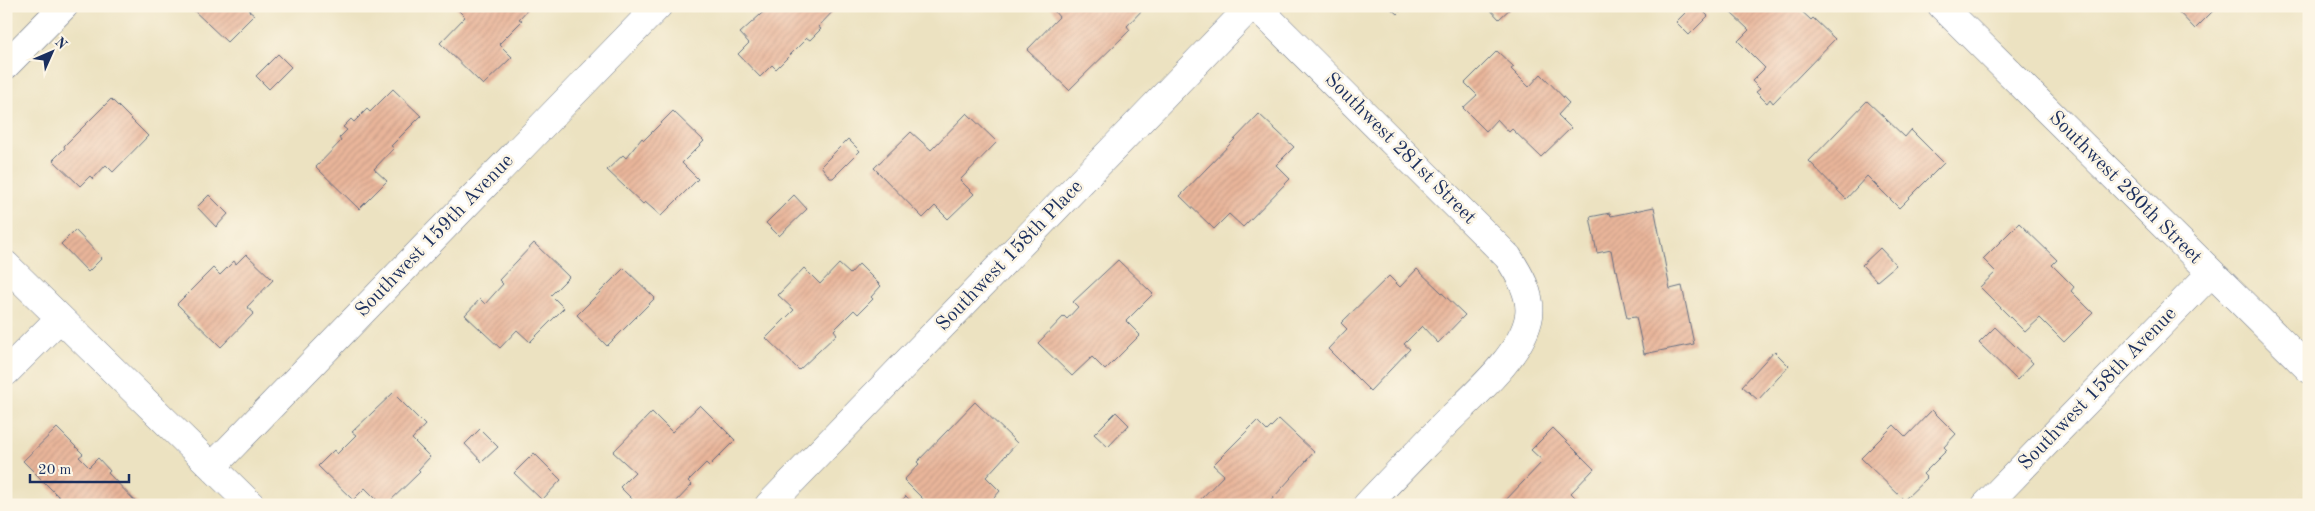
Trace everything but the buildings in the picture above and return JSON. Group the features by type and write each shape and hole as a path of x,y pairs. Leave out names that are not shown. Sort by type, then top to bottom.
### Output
{"street":[{"path":"6,65 64,6"},
{"name":"Southwest 159th Avenue","path":"212,466 658,6"},
{"name":"Southwest 158th Place","path":"769,505 1251,6"},
{"name":"Southwest 281st Street","path":"1256,6 1508,257 1525,288 1530,302 1529,316 1524,332 1514,350 1494,374 1367,505"},
{"name":"Southwest 280th Street","path":"1942,6 2309,368"},
{"path":"6,265 251,505"},
{"name":"Southwest 158th Avenue","path":"1986,505 2211,273"},
{"path":"6,372 60,318"}]}
